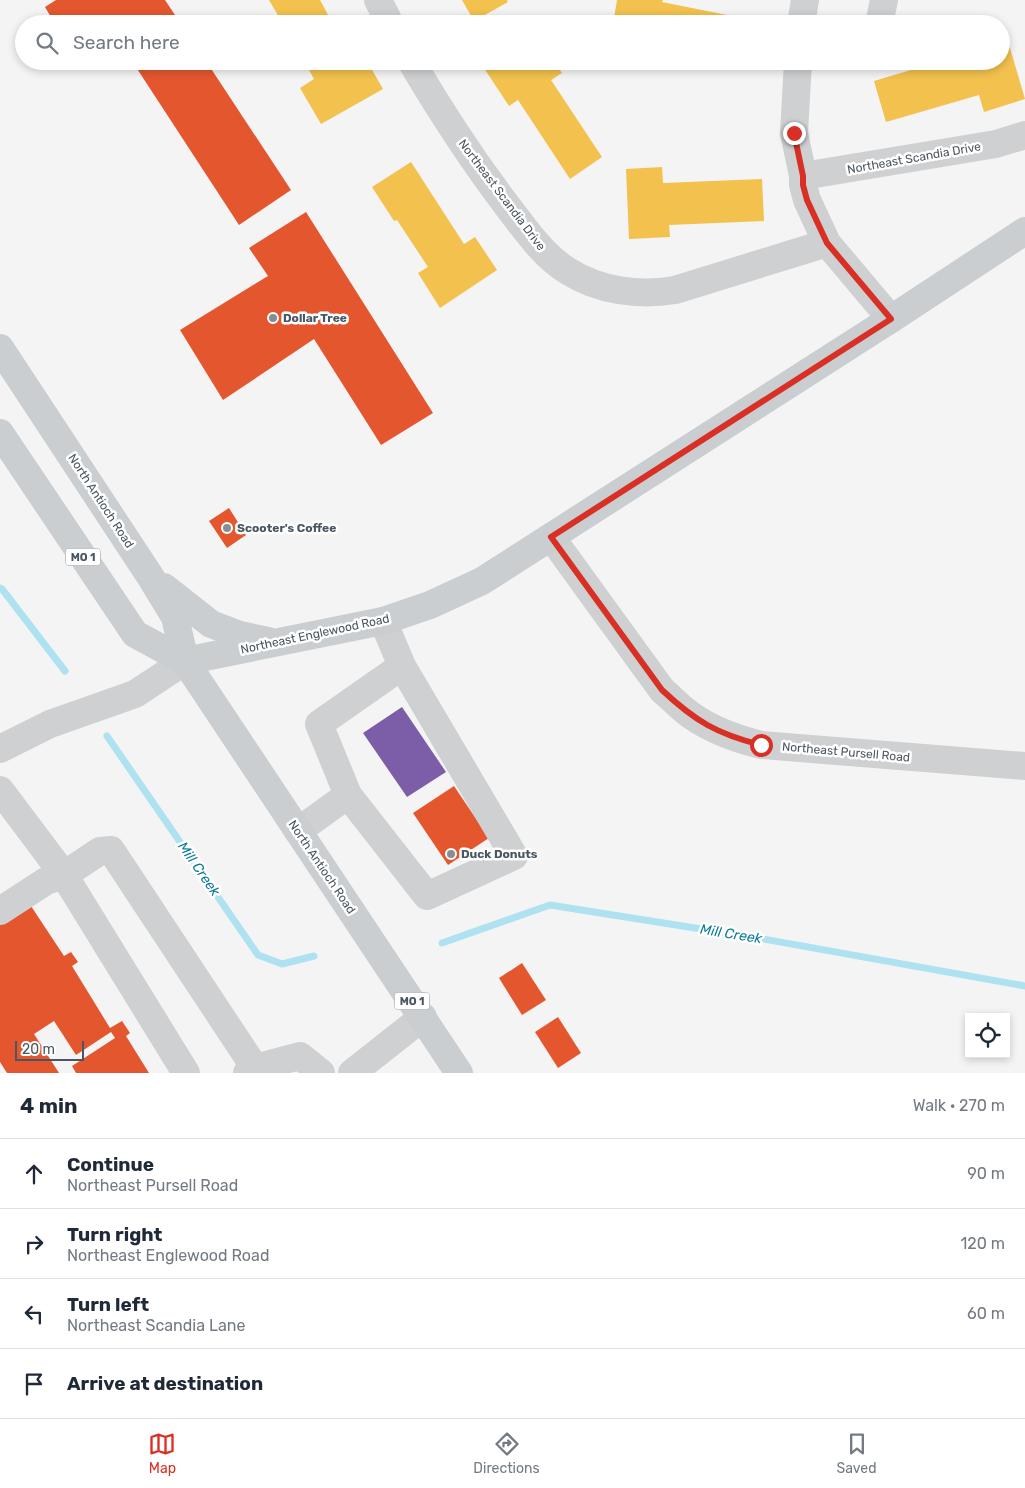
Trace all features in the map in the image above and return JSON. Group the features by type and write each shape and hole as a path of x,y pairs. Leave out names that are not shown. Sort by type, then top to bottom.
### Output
{"main road":[{"name":"Northeast Englewood Road","path":"185,661 383,621 430,605 482,581 891,319 1025,230"},
{"name":"North Antioch Road","path":"0,348 175,617 185,661 459,1073"},
{"name":"North Antioch Road","path":"0,433 135,634 185,661"},
{"path":"150,576 211,624 240,635 277,642"}],"street":[{"path":"378,0 386,15"},
{"path":"802,15 805,0"},
{"path":"881,15 884,0"},
{"name":"Northeast Scandia Drive","path":"416,70 443,116 479,169 532,238 557,264 570,273 598,285 628,292 675,290 827,243"},
{"path":"798,70 794,133 807,200 827,243 891,319"},
{"name":"Northeast Scandia Drive","path":"803,176 996,144 1025,135"},
{"name":"Northeast Pursell Road","path":"551,537 662,690 684,710 708,726 736,739 761,745 1025,766"},
{"path":"383,621 402,666 514,856 427,896 348,795 318,724 402,666"},
{"path":"0,749 50,724 135,694 185,661"},
{"path":"0,790 64,875 186,1073"},
{"path":"298,831 348,795"},
{"path":"0,911 46,881 64,875 100,851 111,850 251,1071 300,1056 321,1073"},
{"path":"352,1073 423,1017"}],"building: Homes":[{"path":"269,0 320,0 328,15 278,15"},
{"path":"462,0 507,0 508,2 485,15 471,15"},
{"path":"617,0 663,0 662,2 727,15 614,15"},
{"path":"1010,48 1025,99 984,112 979,95 886,122 874,81 911,70 1010,70"},
{"path":"309,70 372,70 383,89 321,124 300,88 314,79"},
{"path":"485,70 560,70 562,73 551,80 602,157 570,179 518,100 509,106"},
{"path":"411,162 464,244 475,237 497,270 440,308 418,273 428,267 397,220 394,221 372,187"},
{"path":"662,167 663,183 762,179 764,221 669,225 670,237 629,239 626,169"}],"building: Shops":[{"path":"56,0 165,0 175,15 50,15 45,7"},
{"path":"138,70 212,70 291,190 239,225"},
{"path":"306,212 433,413 381,445 314,339 223,400 180,330 268,276 249,248"},
{"name":"Scooter's Coffee","path":"229,508 246,535 227,548 209,521"},
{"path":"454,786 489,838 448,865 413,813"},
{"path":"27,900 64,956 71,952 78,962 72,966 110,1028 122,1021 130,1033 126,1036 149,1073 76,1073 72,1066 115,1038 111,1032 76,1055 54,1021 34,1034 59,1073 7,1073 0,1062 0,917"},
{"path":"522,963 546,1000 522,1015 499,978"},
{"path":"558,1017 581,1053 558,1068 535,1032"}],"building: Offices":[{"path":"402,707 446,772 407,797 363,733"}],"waterway":[{"name":"Mill Creek","path":"0,588 65,671"},
{"name":"Mill Creek","path":"107,736 258,955 282,964 314,956"},
{"name":"Mill Creek","path":"442,943 550,905 758,938 1025,986"}],"place":[{"name":"Dollar Tree","path":"273,318"},
{"name":"Scooter's Coffee","path":"227,528"},
{"name":"Duck Donuts","path":"451,854"}],"route":[{"path":"761,745 736,739 708,726 684,710 662,690 551,537 891,319 827,243 807,200 794,133"}]}
